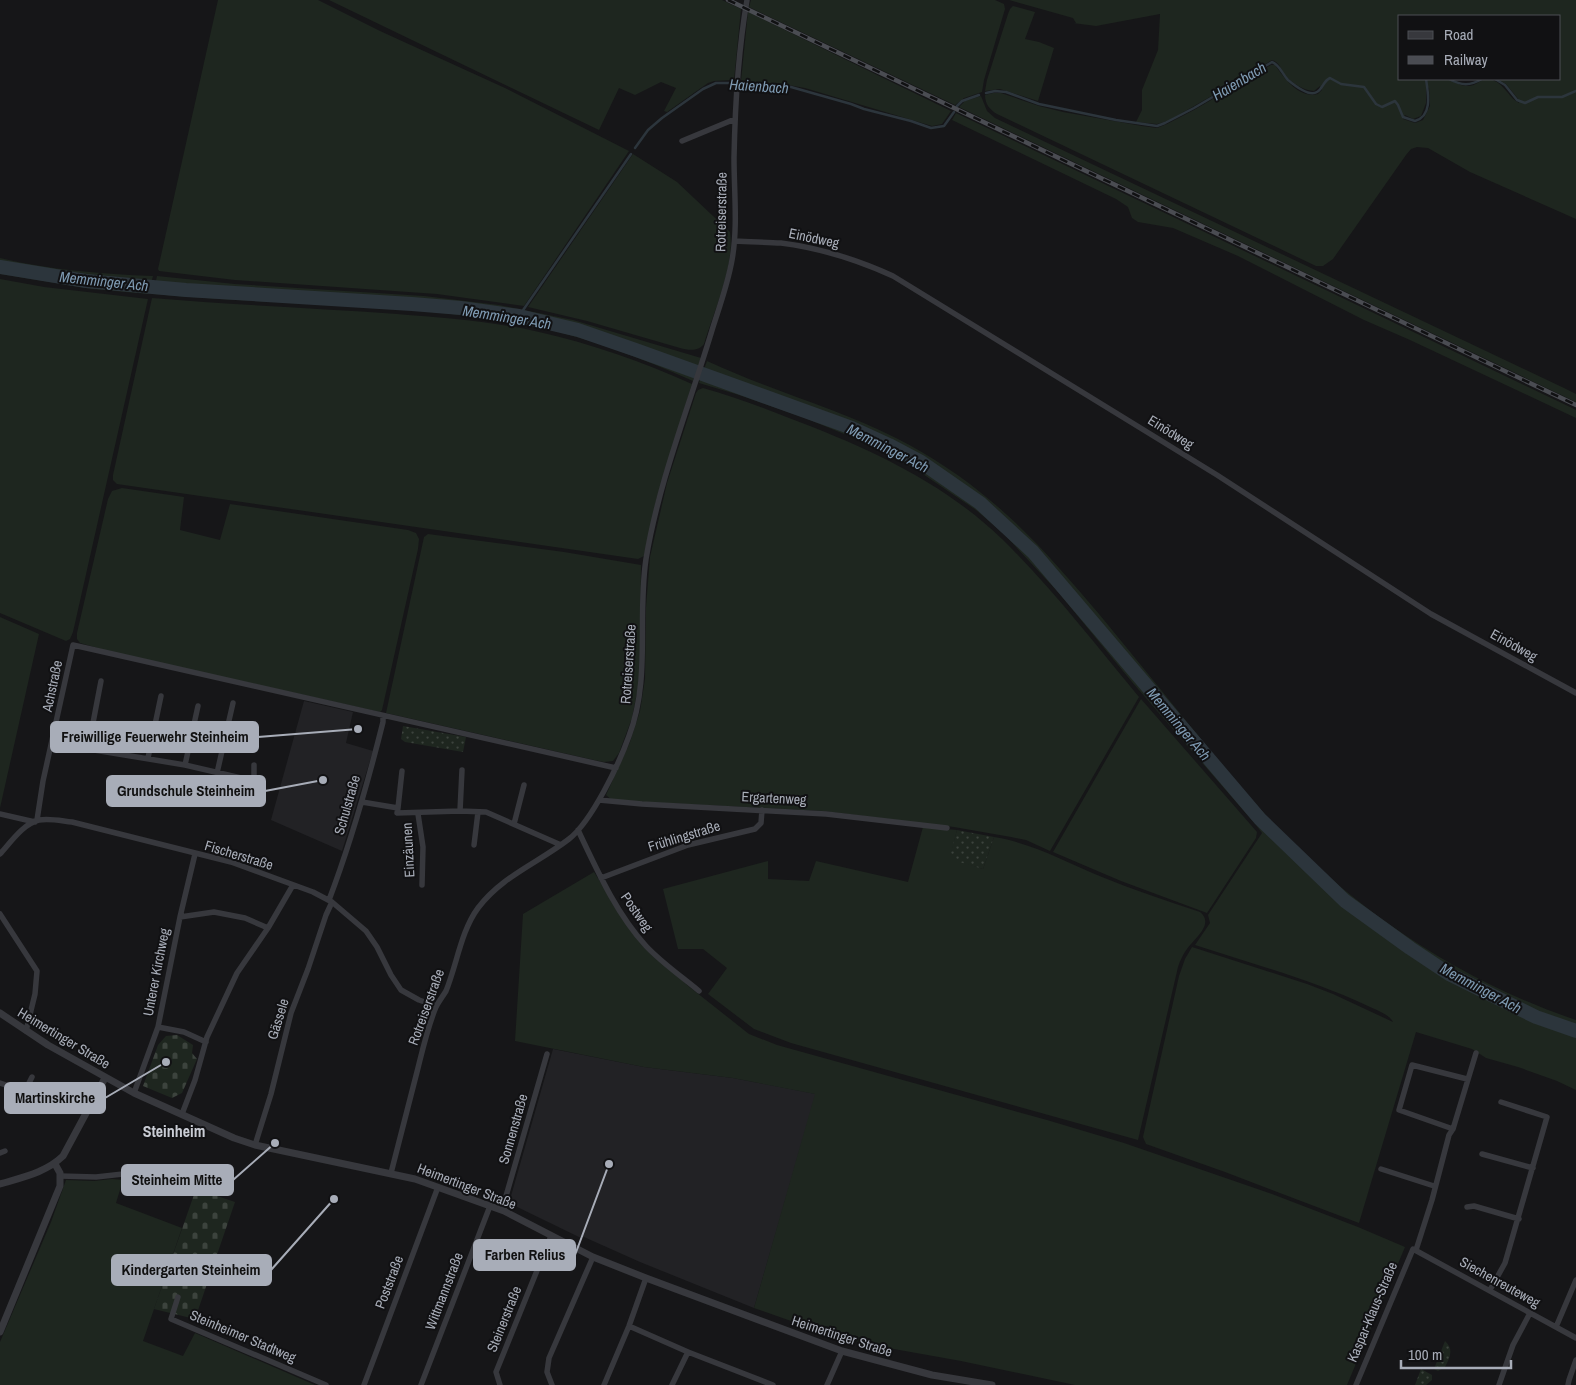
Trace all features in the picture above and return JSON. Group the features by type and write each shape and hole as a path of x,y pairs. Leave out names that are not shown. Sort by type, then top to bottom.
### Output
{"street":[{"name":"Rotreiserstraße","path":"391,1173 436,1006 445,993 473,915 507,878 561,845 578,830 599,800 616,768 633,725 641,692 646,562 652,532 664,480 730,272 735,241 735,119 742,30 747,0"},
{"path":"682,141 735,119"},
{"name":"Einödweg","path":"735,241 781,243 815,250 862,263 893,276 1217,475 1431,614 1576,693"},
{"name":"Achstraße","path":"36,821 73,645 383,716"},
{"path":"88,750 101,681"},
{"path":"148,758 161,696"},
{"path":"217,773 233,703"},
{"path":"185,765 198,706"},
{"path":"383,716 616,768"},
{"name":"Schulstraße","path":"330,901 362,802 383,716"},
{"path":"52,742 88,750 185,765 254,781"},
{"path":"248,803 254,781 254,765"},
{"path":"460,811 462,770"},
{"name":"Einzäunen","path":"402,771 397,814 460,811 486,812 561,845"},
{"path":"514,824 524,785"},
{"name":"Ergartenweg","path":"599,800 652,805 840,815 947,828"},
{"name":"Einzäunen","path":"362,802 398,808"},
{"name":"Frühlingstraße","path":"601,878 688,845 755,829 761,823 762,810"},
{"path":"474,845 478,812"},
{"name":"Fischerstraße","path":"0,814 36,821 46,819 72,822 231,862 313,892 330,901 354,920 371,938 401,990 419,1000 436,1006"},
{"name":"Einzäunen","path":"418,814 423,847 422,885"},
{"path":"0,854 23,830 36,821"},
{"name":"Postweg","path":"578,830 601,878 622,914 645,945 699,991"},
{"name":"Unterer Kirchweg","path":"134,1093 158,1027 195,854"},
{"path":"182,1114 206,1042 236,973 268,928 293,885"},
{"name":"Gässele","path":"255,1145 271,1094 291,1013 308,969 330,901"},
{"path":"180,917 214,912 245,918 268,928"},
{"path":"0,914 37,971 35,994 26,1031"},
{"name":"Heimertinger Straße","path":"0,1013 26,1031 105,1078 234,1138 255,1145 391,1173 438,1187 504,1211 593,1256 646,1278 842,1351 932,1375 992,1385"},
{"path":"158,1027 184,1032 206,1042"},
{"name":"Kaspar-Klaus-Straße","path":"1356,1385 1414,1249 1432,1200 1434,1186 1449,1135 1453,1129 1476,1053"},
{"name":"Sonnenstraße","path":"504,1211 504,1203 547,1054"},
{"path":"1453,1129 1399,1110 1412,1065 1467,1079"},
{"path":"0,1083 25,1091 32,1077"},
{"path":"0,1184 42,1171 55,1164 63,1156 105,1078"},
{"path":"1490,1290 1505,1263 1547,1117 1500,1102"},
{"path":"1482,1154 1533,1168"},
{"path":"0,1332 60,1186 60,1176 55,1164"},
{"path":"1381,1168 1434,1186"},
{"path":"60,1176 96,1177 123,1174 190,1192"},
{"name":"Poststraße","path":"364,1385 438,1187"},
{"name":"Wittmannstraße","path":"421,1385 490,1206"},
{"path":"1467,1207 1474,1206 1519,1219"},
{"name":"Steinerstraße","path":"500,1385 496,1372 551,1236"},
{"name":"Siechenreuteweg","path":"1414,1249 1576,1338"},
{"path":"552,1385 547,1372 549,1358 593,1256"},
{"path":"604,1385 629,1326 646,1278"},
{"path":"1556,1327 1576,1280"},
{"name":"Steinheimer Stadtweg","path":"178,1296 172,1319 326,1385"},
{"path":"1499,1385 1513,1346 1530,1312"},
{"path":"629,1326 688,1352 773,1385"},
{"path":"827,1385 842,1351"},
{"path":"672,1385 688,1352"},
{"path":"1568,1385 1568,1380 1576,1360"}],"shaded area":[{"path":"304,701 353,712 346,743 373,751 342,851 271,820"},
{"path":"553,1049 644,1067 733,1078 816,1094 754,1308 584,1237 579,1237 509,1203"}],"green space":[{"path":"218,0 318,0 380,31 505,88 629,151 524,306 437,294 235,280 159,271"},
{"path":"329,0 722,0 741,9 734,80 708,83 667,112 664,111 676,88 661,82 635,95 619,88 599,130"},
{"path":"751,0 995,0 1004,4 1005,9 982,92 964,98 955,105 749,7"},
{"path":"1009,0 1576,0 1576,219 1470,172 1428,148 1417,147 1411,149 1406,155 1333,259 1323,266 1316,266 997,114 988,106 985,95 1001,93 1063,112 1157,128 1194,110 1271,65 1275,65 1293,86 1305,93 1311,95 1318,94 1322,90 1320,86 1314,91 1298,86 1272,60 1168,121 1157,124 1136,122 1142,110 1142,90 1158,50 1160,14 1096,26 1073,23 1076,23 1073,18","holes":["1426,86 1429,88 1430,106 1423,120 1415,123 1403,119 1405,115 1413,119 1421,116 1426,103"]},
{"path":"1013,6 1035,12 1025,39 1054,48 1038,101 1000,89 985,91 1008,14"},
{"path":"748,12 951,111 942,124 932,126 805,88 783,84 741,81"},
{"path":"981,96 987,111 995,118 1564,388 1576,394 1576,402 959,107 965,101"},
{"path":"956,113 1570,407 1576,410 1576,418 1364,320 1238,256 1173,228 1138,222 1132,218 1128,207 1116,199 952,120"},
{"path":"633,154 677,182 730,232 731,245 727,274 702,347 690,350 680,348 587,321 528,307"},
{"path":"0,258 76,271 153,276 148,294 92,289 0,274"},
{"path":"157,276 235,284 424,296 499,305 573,320 701,358 693,381 616,350 577,337 536,327 441,313 153,294"},
{"path":"0,279 44,287 148,299 73,632 70,639 66,641 0,613"},
{"path":"152,298 397,314 504,325 598,348 655,368 692,384 657,497 644,556 638,559 117,484 113,480 113,475"},
{"path":"707,361 851,418 898,439 946,467 991,501 1020,527 1060,569 1248,795 1318,867 1397,930 1439,957 1483,981 1529,1002 1576,1020 1576,1090 1518,1067 1486,1058 1472,1049 1416,1032 1359,1223 1146,1144 1143,1137 1179,976 1192,947 1307,984 1393,1022 1382,1013 1326,988 1195,945 1210,923 1208,915 1262,833 1256,825 1132,682 1058,592 1004,534 976,510 914,468 883,450 805,418 699,383"},
{"path":"703,388 757,406 846,441 902,468 954,500 979,518 1002,539 1038,577 1139,697 1050,851 1026,840 954,827 823,811 612,800 606,795 630,742 640,711 645,679 646,607 650,557 667,483 696,393"},
{"path":"122,488 184,497 180,530 220,540 230,504 408,530 416,533 419,539 418,549 382,710 380,712 119,654 80,643 77,639 77,633 108,499 112,491"},
{"path":"428,534 564,552 641,565 640,678 632,718 619,753 613,761 594,760 386,713 424,537"},
{"path":"0,617 39,634 0,808"},
{"path":"1141,699 1257,832 1256,838 1207,913 1121,881 1053,852"},
{"path":"403,726 466,737 463,752 405,742 401,739"},
{"path":"923,827 957,830 950,858 983,869 994,837 1008,840 1035,848 1102,877 1200,912 1204,917 1205,921 1202,931 1186,951 1178,967 1138,1140 791,1043 754,1029 708,994 727,968 703,949 678,949 663,889 768,861 768,879 809,881 816,861 908,882"},
{"path":"957,830 994,837 983,869 949,859"},
{"path":"594,872 630,929 687,985 749,1034 777,1045 1124,1143 1272,1194 1405,1247 1347,1385 1075,1385 961,1361 866,1344 811,1328 754,1308 815,1094 733,1078 644,1067 515,1041 523,914"},
{"path":"177,1035 193,1045 192,1053 197,1059 182,1093 172,1098 143,1086 158,1045 166,1036"},
{"path":"66,1180 94,1181 123,1180 116,1203 182,1228 143,1341 183,1356 195,1333 315,1385 0,1385 0,1342 51,1222"},
{"path":"196,1189 235,1202 195,1319 154,1309"},
{"path":"1445,1341 1450,1347 1450,1357 1445,1367 1438,1371 1434,1369"},
{"path":"1421,1369 1432,1375 1432,1380 1426,1385 1415,1385"}],"waterway":[{"name":"Haienbach","path":"986,93 995,91 1006,92 1039,104 1116,120 1157,126 1194,108 1272,62 1279,67 1288,80 1306,92 1317,92 1330,78 1341,84 1364,87 1376,104 1382,107 1395,101 1403,117 1415,121 1421,118 1427,109 1426,80"},
{"name":"Haienbach","path":"1451,80 1466,84 1480,80"},
{"name":"Haienbach","path":"1497,80 1505,85 1517,100 1525,103 1538,97 1562,97 1576,91"},
{"name":"Haienbach","path":"635,148 648,130 662,118 703,89 716,83 746,83 791,87 931,128 944,126 954,112"},
{"name":"Haienbach","path":"957,106 962,101 979,95"},
{"name":"Haienbach","path":"519,316 631,154"},
{"name":"Memminger Ach","path":"0,267 86,281 186,290 412,304 519,316 578,330 636,350 852,428 889,445 921,462 980,503 1033,552 1260,819 1345,901 1449,974 1536,1017 1576,1031"}],"railway":[{"path":"728,0 1576,405"}],"place":[{"name":"Freiwillige Feuerwehr Steinheim","path":"358,729"},
{"name":"Grundschule Steinheim","path":"323,780"},
{"name":"Martinskirche","path":"166,1062"},
{"name":"Steinheim Mitte","path":"275,1143"},
{"name":"Farben Relius","path":"609,1164"},
{"name":"Kindergarten Steinheim","path":"334,1199"}],"district":[{"name":"Steinheim","path":"174,1131"}]}
